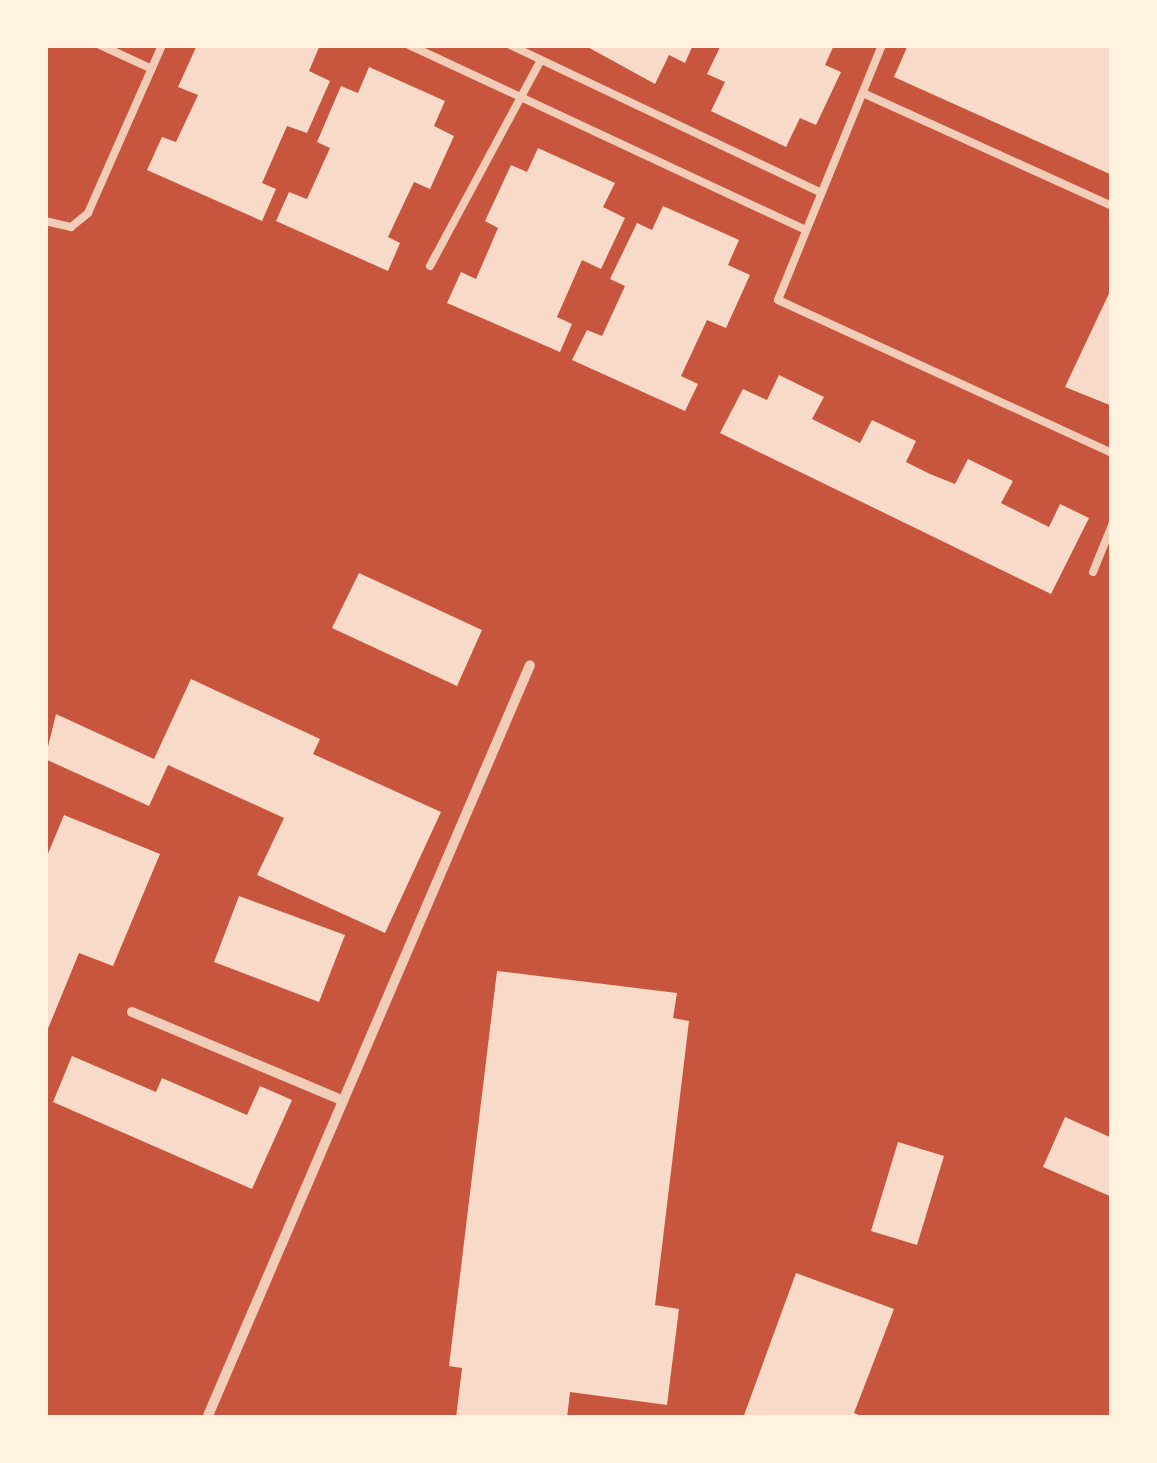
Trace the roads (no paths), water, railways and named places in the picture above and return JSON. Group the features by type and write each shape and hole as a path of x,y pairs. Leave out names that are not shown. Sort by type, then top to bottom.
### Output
{"street":[{"path":"207,1418 339,1099 530,665"},
{"path":"132,1012 339,1099"}],"lane":[{"path":"100,45 152,69"},
{"path":"45,221 81,223 162,45"},
{"path":"409,45 802,228"},
{"path":"510,45 820,192"},
{"path":"882,45 864,94 777,284 791,313 1112,453"},
{"path":"430,266 541,60"},
{"path":"864,94 1112,206"},
{"path":"1093,572 1112,524"}]}
